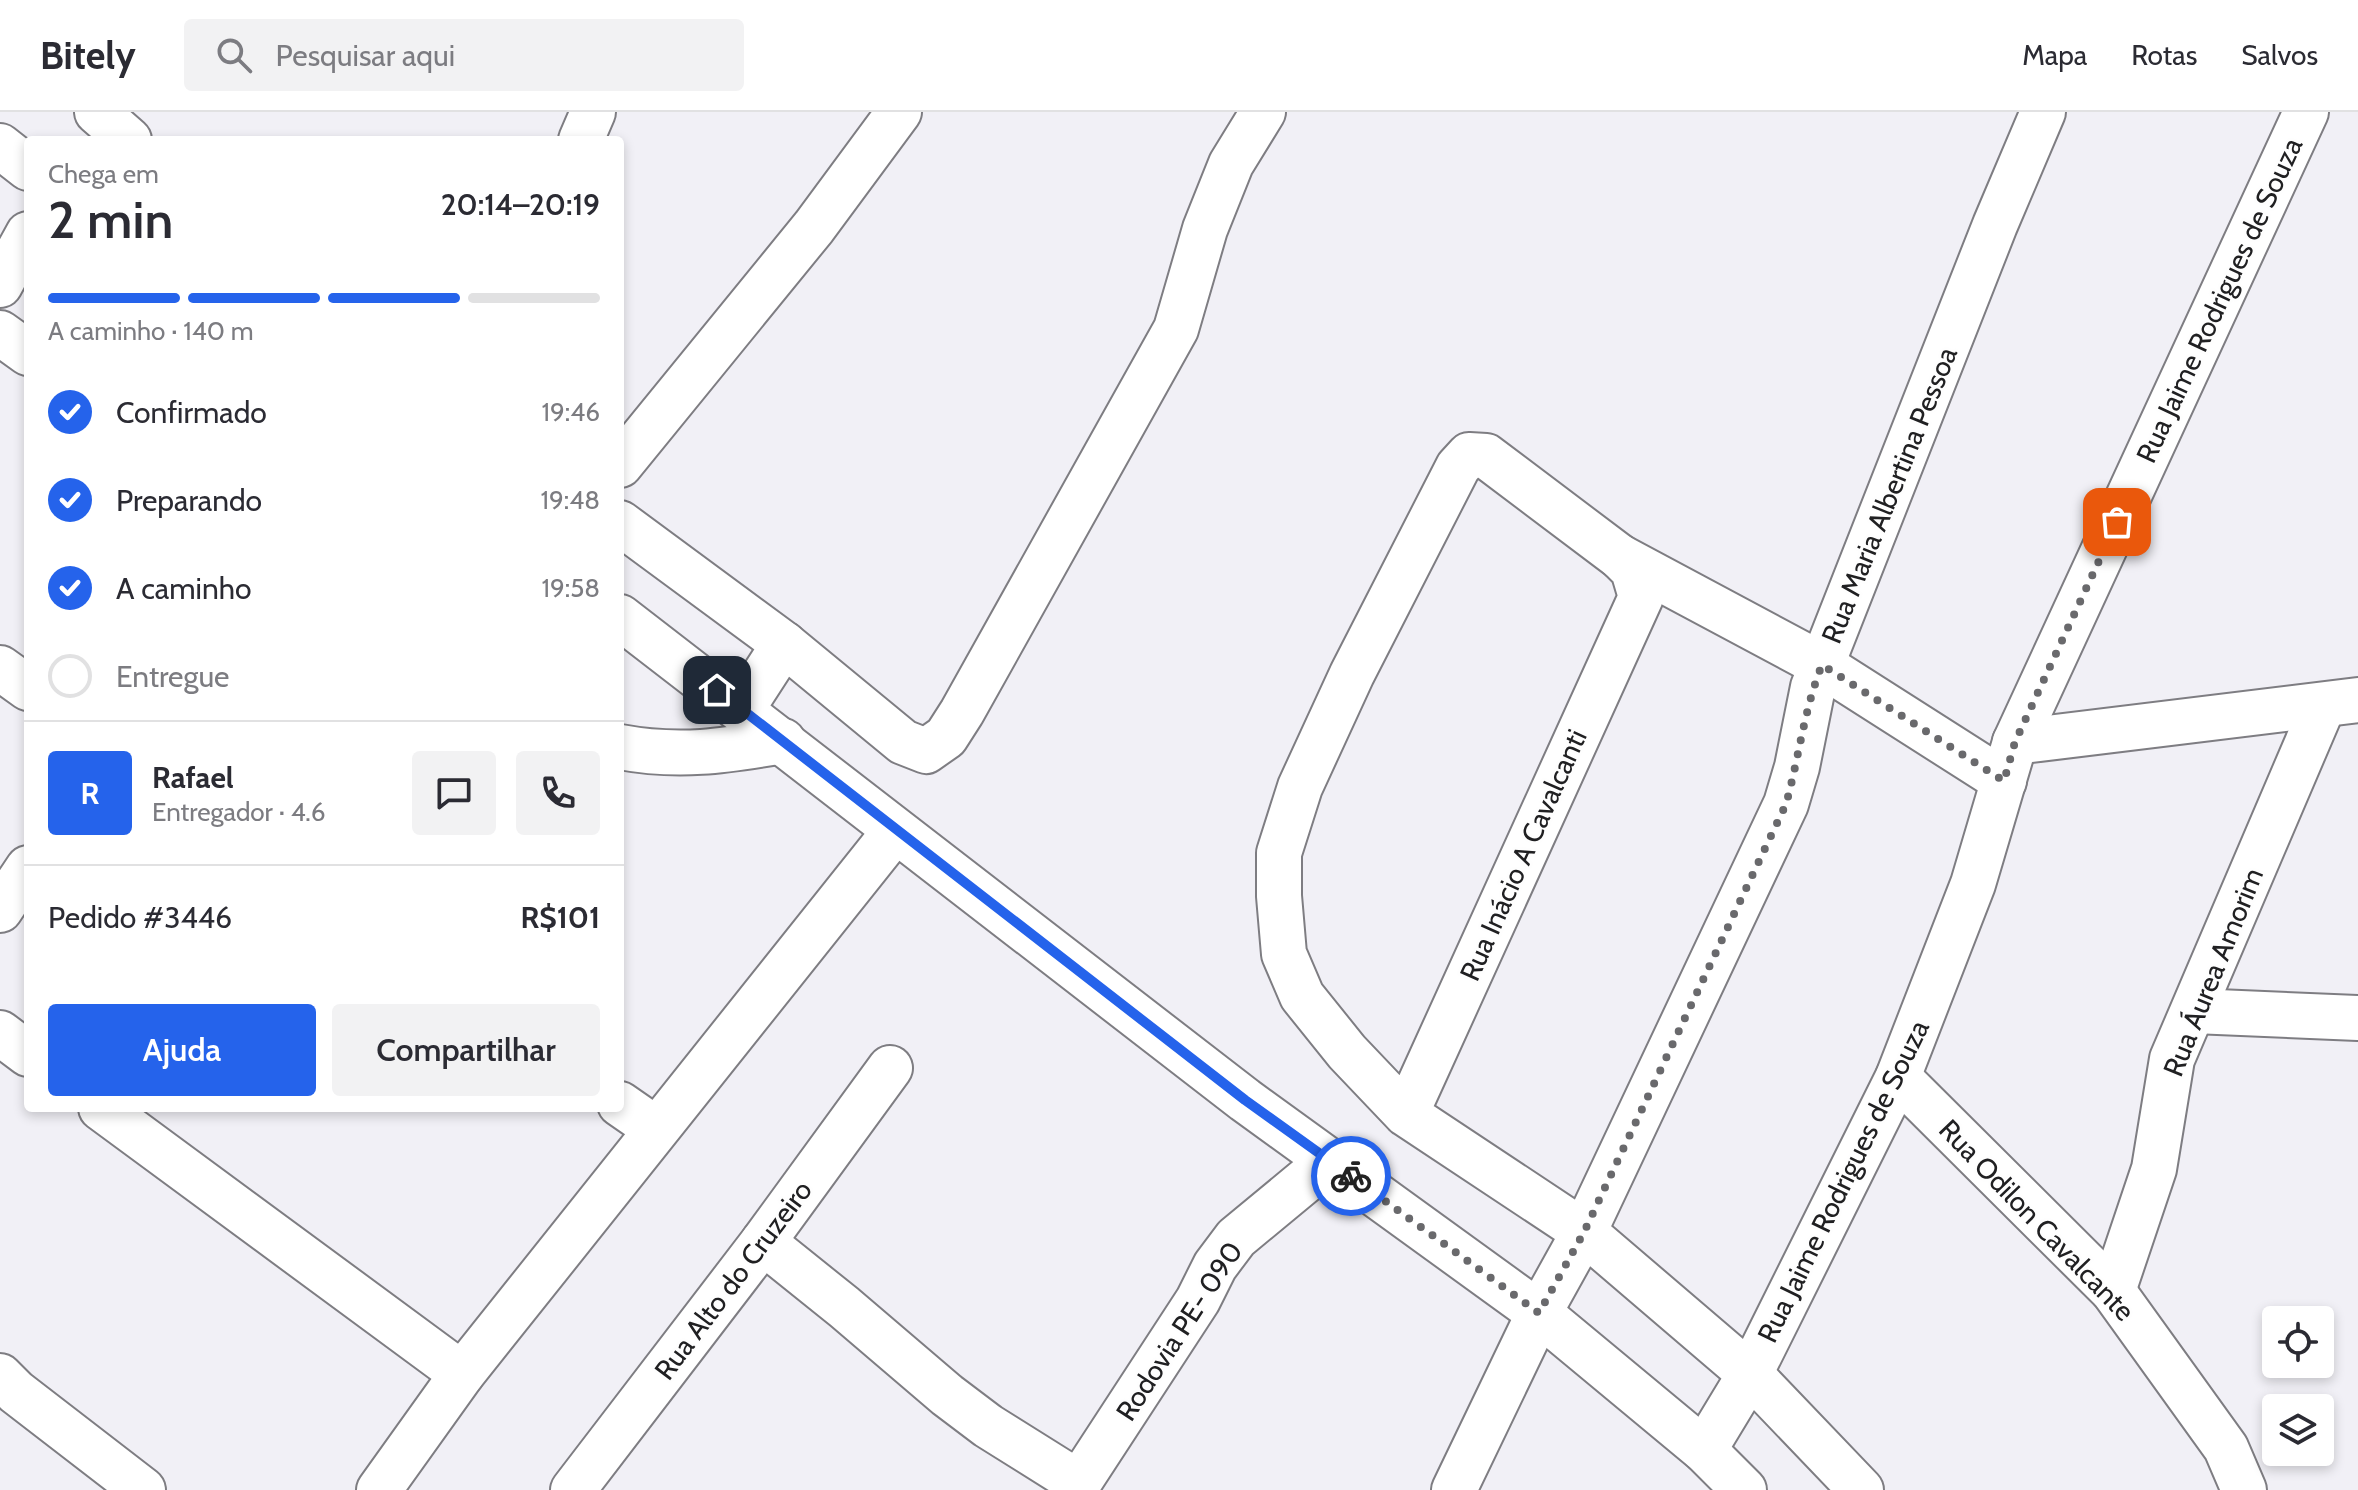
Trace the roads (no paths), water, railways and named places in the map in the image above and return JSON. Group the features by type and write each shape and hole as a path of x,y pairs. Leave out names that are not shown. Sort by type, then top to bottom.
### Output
{"street":[{"path":"97,112 124,136"},
{"path":"583,136 593,112"},
{"path":"624,460 814,227 899,112"},
{"path":"624,526 784,644 903,742 926,751 946,737 1176,329 1205,229 1231,164 1263,112"},
{"name":"Rua Maria Albertina Pessoa","path":"1454,1490 1539,1313 1584,1232 1786,804 1813,687 1995,225 2043,112"},
{"name":"Rua Jaime Rodrigues de Souza","path":"1704,1450 1750,1374 1898,1077 1973,884 2010,761 2306,112"},
{"path":"0,146 24,165"},
{"path":"0,285 24,240"},
{"path":"0,333 24,350"},
{"path":"1861,1490 1750,1374 1584,1232 1406,1114 1347,1052 1302,996 1284,954 1279,853 1300,787 1352,674 1458,467 1469,455 1486,456 1620,557 2010,761 2341,703"},
{"name":"Rua Inácio A Cavalcanti","path":"1406,1114 1641,597 1633,570 1620,557"},
{"path":"624,620 1245,1100 1539,1313 1704,1450 1744,1490"},
{"path":"742,709 784,644"},
{"path":"0,668 24,685"},
{"name":"Rua Áurea Amorim","path":"2113,1291 2154,1169 2172,1059 2341,703"},
{"path":"624,748 651,753 710,753 783,741"},
{"path":"379,1490 462,1374 895,831"},
{"path":"0,910 24,874"},
{"path":"2194,1011 2358,1018"},
{"path":"0,1033 24,1051"},
{"name":"Rua Alto do Cruzeiro","path":"573,1490 763,1242 890,1068"},
{"name":"Rua Odilon Cavalcante","path":"1898,1077 2113,1291 2226,1448 2244,1490"},
{"path":"624,1107 656,1129"},
{"path":"106,1112 462,1374"},
{"name":"Rodovia PE- 090","path":"1077,1486 1198,1300 1215,1266 1236,1238 1329,1161"},
{"path":"763,1242 957,1403 1077,1486"},
{"path":"0,1376 16,1392 143,1490"}]}
